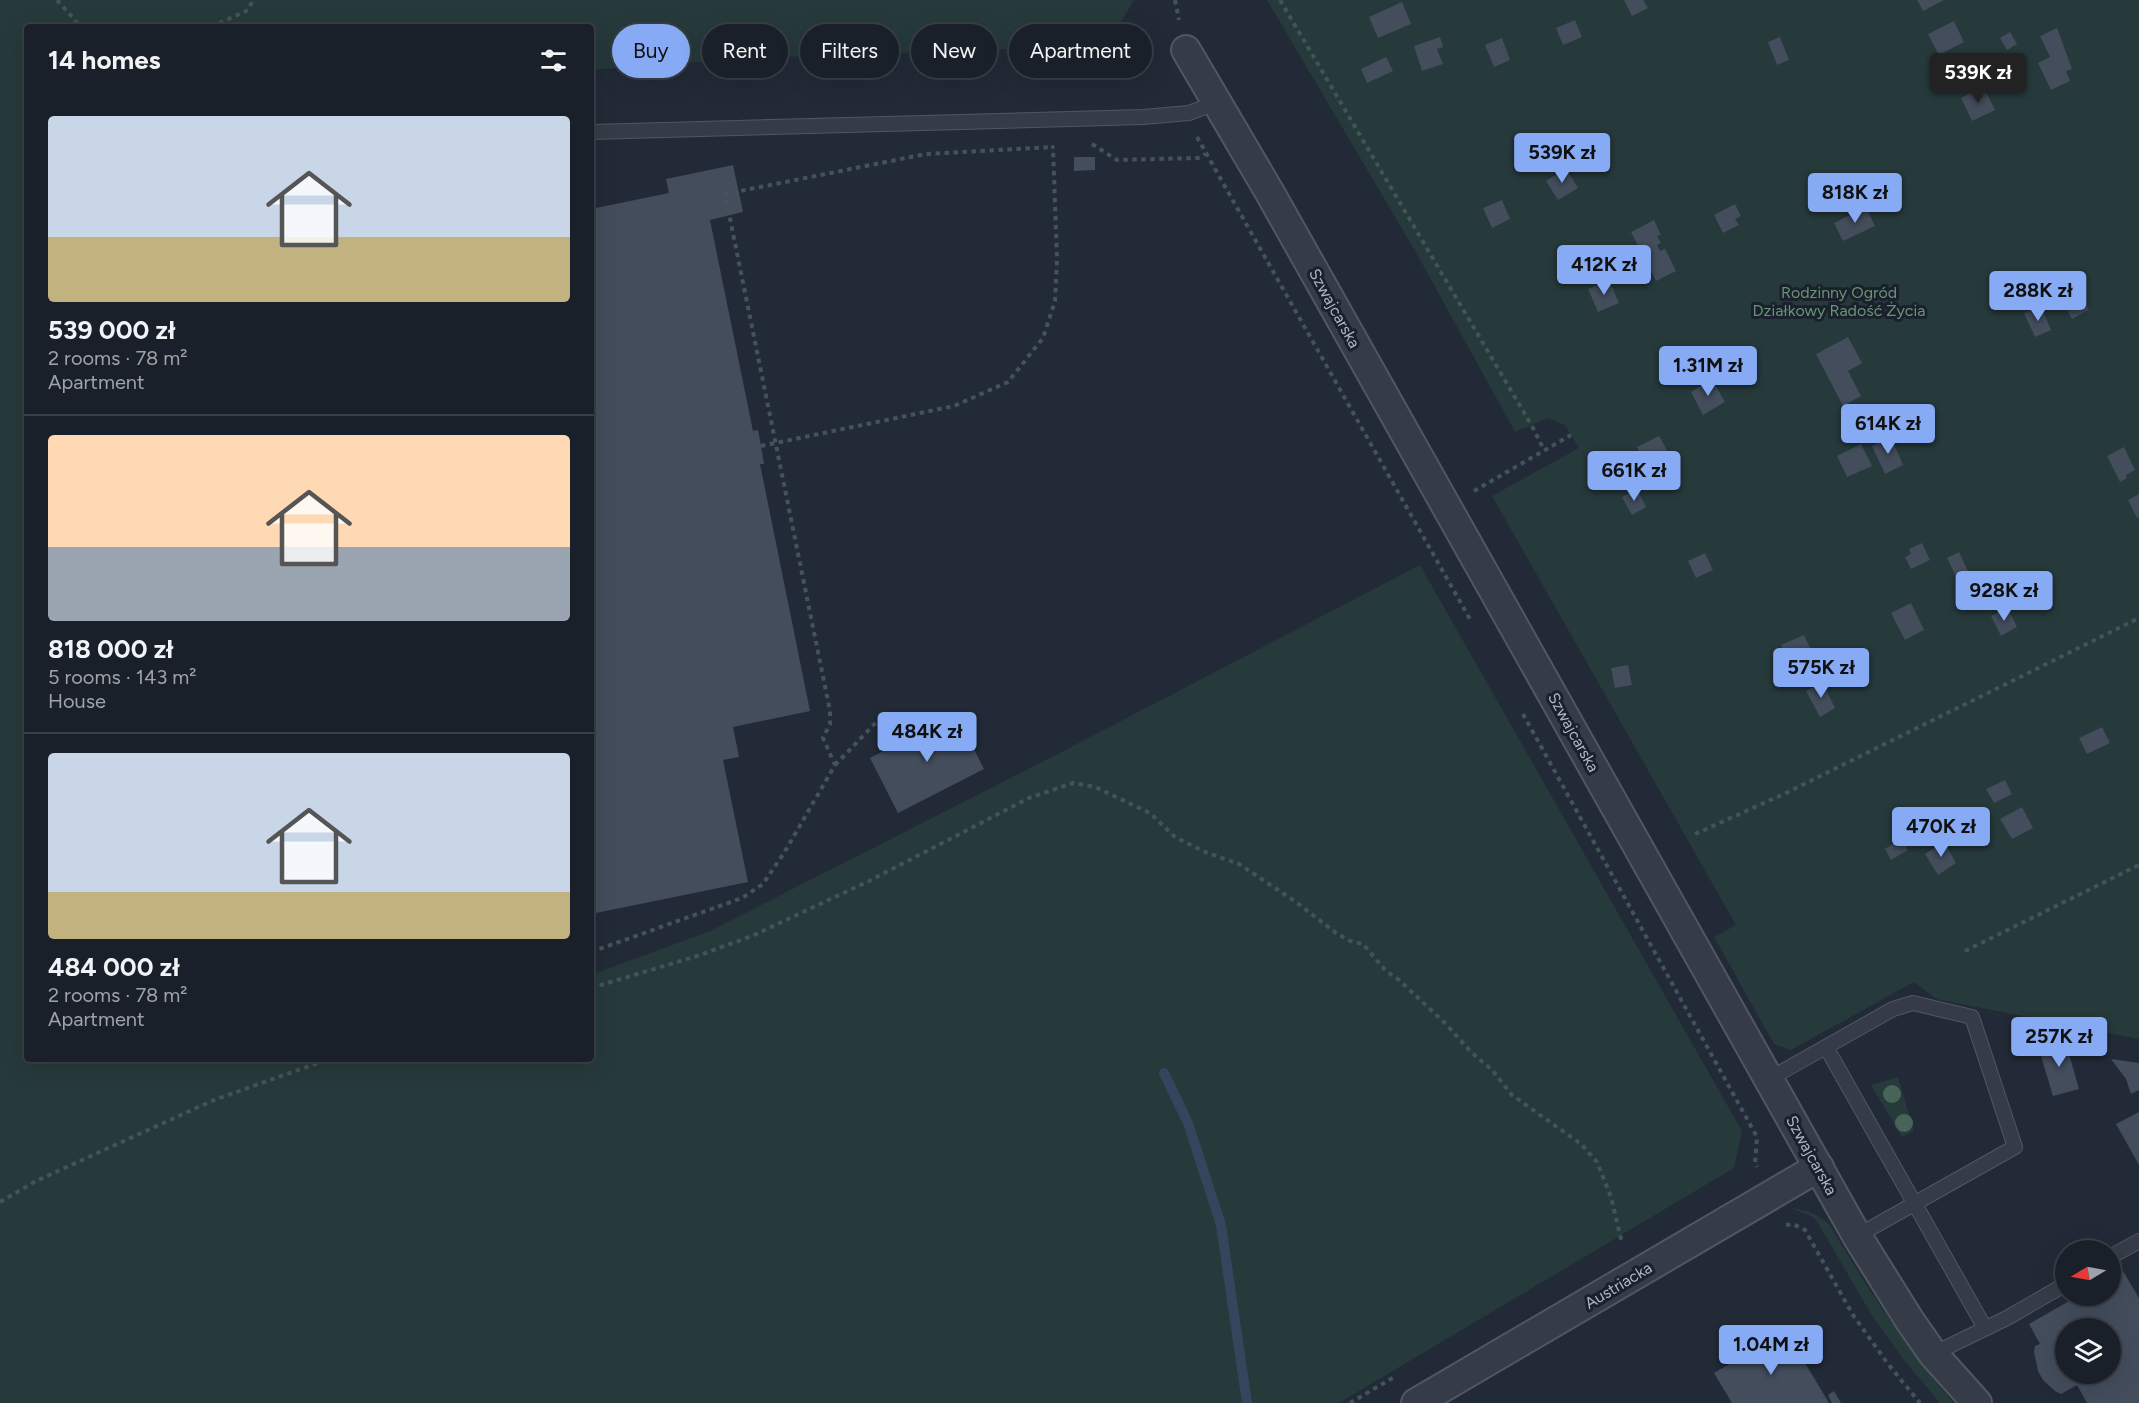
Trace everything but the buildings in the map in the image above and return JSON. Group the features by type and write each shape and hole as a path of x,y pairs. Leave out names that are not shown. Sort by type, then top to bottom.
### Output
{"street":[{"name":"Szwajcarska","path":"1186,50 1218,102 1447,506 1857,1236 1933,1354 1977,1403"},
{"name":"Austriacka","path":"1416,1403 1819,1167"}],"lane":[{"path":"594,132 1143,117 1189,113 1218,102"},
{"path":"1769,1079 1893,1009 1913,1003 1972,1017 2015,1147 1857,1236"},
{"path":"1826,1047 1985,1328"},
{"path":"2121,1251 2139,1241"},
{"path":"1933,1354 2055,1290"}],"path":[{"path":"57,0 78,24"},
{"path":"218,24 248,10 253,0"},
{"path":"1280,0 1544,450"},
{"path":"1198,140 1474,627"},
{"path":"1088,144 1094,144 1117,160 1198,158 1205,154"},
{"path":"835,765 823,738 830,724 830,711 725,194 926,154 1062,146"},
{"path":"761,446 954,406 1008,382 1043,338 1055,301 1057,259 1053,147"},
{"path":"1447,506 1571,435"},
{"path":"1695,834 1784,794 2139,618"},
{"path":"1518,705 1757,1137 1755,1163"},
{"path":"594,951 742,898 763,884 784,853 835,765 884,714"},
{"path":"594,987 697,956 752,936 869,881 1029,798 1073,783 1095,787 1150,813 1175,837 1205,852 1239,864 1296,902 1336,933 1350,941 1363,944 1386,971 1415,995 1492,1070 1512,1095 1581,1144 1597,1162 1611,1197 1622,1243"},
{"path":"1965,951 2139,866"},
{"path":"0,1202 36,1181 214,1100 321,1062"},
{"path":"1783,1226 1793,1224 1805,1230 1853,1315 1888,1364 1920,1403"}],"green space":[{"path":"0,0 1134,0 1120,24 1009,24 1009,49 997,50 997,24 911,24 911,53 899,53 899,24 800,24 800,56 788,57 788,24 702,24 702,62 690,63 690,24 612,24 612,68 594,70 594,24 24,24 24,1062 594,1062 594,974 710,931 1048,759 1420,565 1742,1131 1734,1168 1339,1403 0,1403"},
{"name":"Rodzinny Ogród Działkowy Radość Życia","path":"1267,0 2139,0 2139,1039 1936,999 1914,982 1791,1050 1774,1044 1714,937 1736,925 1492,496 1579,448 1565,425 1548,418 1515,432 1418,256"},
{"path":"1898,1077 1914,1131 1902,1137 1871,1085"},
{"path":"1791,1208 1812,1213 1829,1224 1903,1339 1954,1403 1940,1403 1904,1360 1871,1314 1813,1217"}],"waterway":[{"path":"1164,1073 1188,1123 1221,1225 1247,1403"}]}
